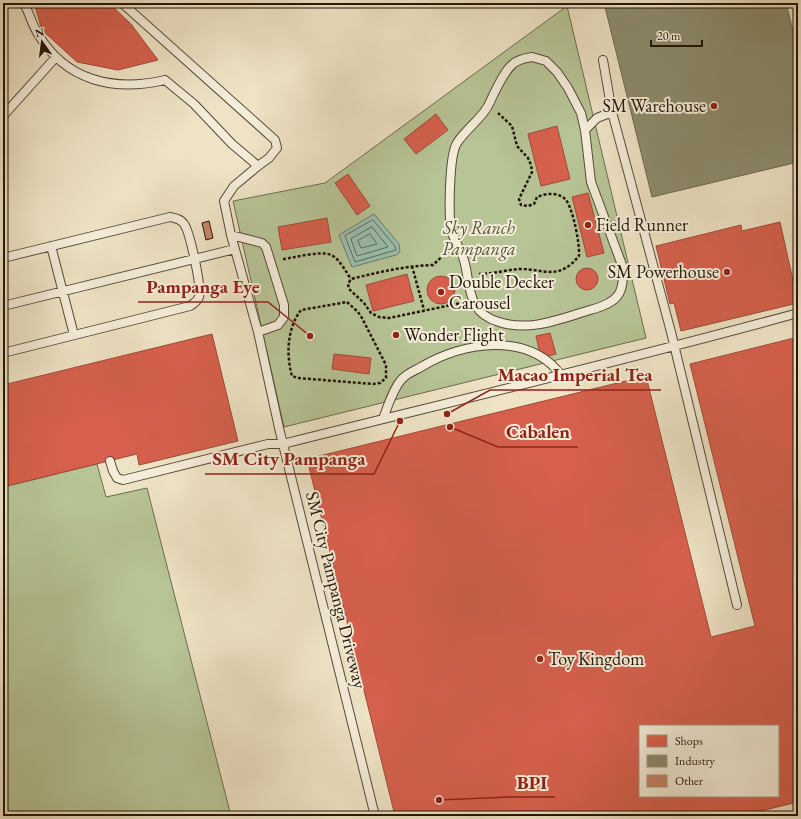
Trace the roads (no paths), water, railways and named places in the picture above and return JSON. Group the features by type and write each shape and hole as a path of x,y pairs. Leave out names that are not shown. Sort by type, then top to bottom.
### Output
{"lane":[{"path":"24,3 37,33 56,57 74,71 102,83 133,86 165,80 194,104 232,144 258,166 269,158 277,148 275,140 122,3"},
{"path":"3,116 56,57"},
{"path":"532,57 546,61 568,88 581,113 585,130 591,182 622,265 624,279 622,289 615,300 603,306 533,326 516,326 498,322 482,314 473,300 468,288 465,263 452,232 450,178 456,145 488,105 512,64 532,57"},
{"path":"603,60 612,112 675,347 737,605"},
{"path":"585,130 597,118 612,112"},
{"name":"SM City Pampanga Driveway","path":"258,166 234,186 224,200 231,235 258,332 283,444 376,816"},
{"path":"3,258 170,217 179,219 184,224 195,259 200,296 197,301 190,306 3,353"},
{"path":"231,235 262,243 266,247 284,305 284,317 278,325 258,332"},
{"path":"51,246 74,335"},
{"path":"3,306 235,249"},
{"path":"110,461 117,478 123,480 268,444 283,444 675,347 798,313"},
{"path":"383,419 388,404 403,378 437,358 458,350 498,344 520,348 531,351 554,366 561,375"}],"water":[{"path":"374,214 399,244 400,252 396,255 352,267 339,235"}],"place":[{"name":"SM Warehouse","path":"714,106"},
{"name":"Field Runner","path":"588,225"},
{"name":"SM Powerhouse","path":"727,272"},
{"name":"Double Decker Carousel","path":"441,292"},
{"name":"Wonder Flight","path":"396,335"},
{"name":"Pampanga Eye","path":"310,336"},
{"name":"Macao Imperial Tea","path":"447,414"},
{"name":"SM City Pampanga","path":"400,421"},
{"name":"Cabalen","path":"450,427"},
{"name":"Toy Kingdom","path":"540,659"},
{"name":"BPI","path":"439,800"}],"park label":[{"name":"Sky Ranch Pampanga","path":"479,238"}]}
